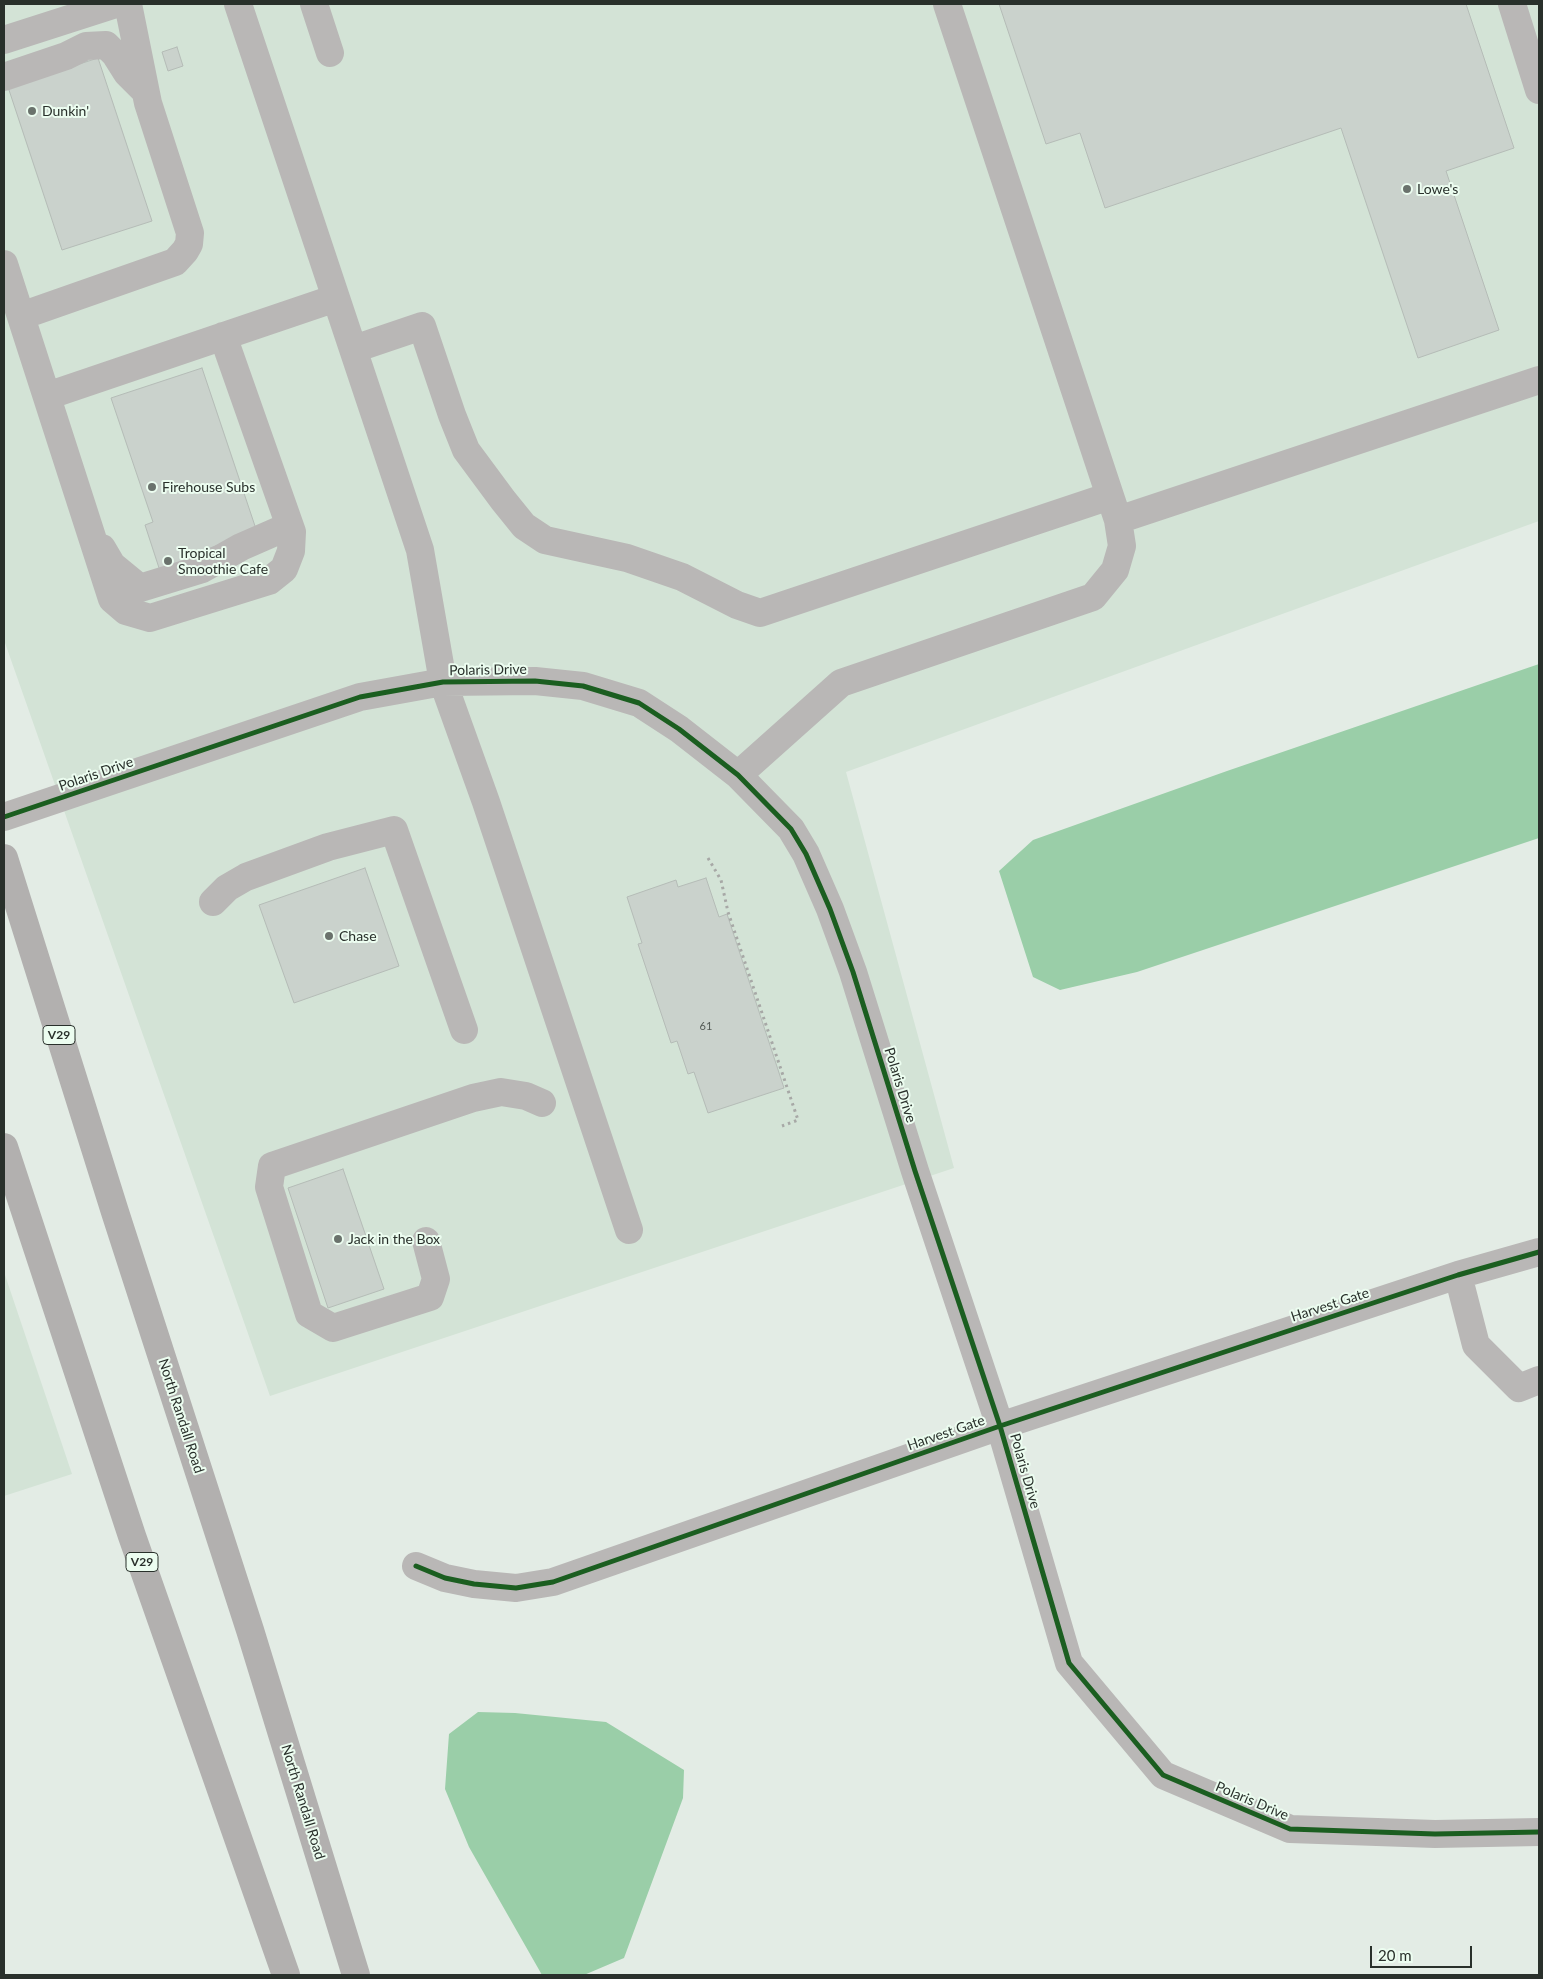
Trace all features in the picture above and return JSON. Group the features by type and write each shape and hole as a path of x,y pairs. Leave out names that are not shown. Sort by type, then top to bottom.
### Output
{"main road":[{"name":"North Randall Road","path":"4,858 115,1212 250,1630 356,1975"},
{"name":"V29","path":"4,1147 132,1536 286,1975"}],"street":[{"path":"4,40 116,4"},
{"path":"21,316 175,262 186,251 189,244 190,233 146,92 128,4"},
{"path":"238,4 420,550 443,682 486,802 628,1230"},
{"path":"314,4 330,53"},
{"path":"738,775 841,683 1093,597 1115,570 1122,546 1114,508 947,4"},
{"path":"1512,4 1539,90"},
{"path":"4,76 66,56 86,46 106,45 115,54 127,73 146,92"},
{"path":"4,264 112,599 126,611 150,618 269,581 284,569 291,551 292,532 223,336"},
{"path":"47,396 336,298"},
{"path":"354,349 422,326 466,450 502,500 524,526 545,540 627,558 682,577 737,605 760,613 1539,380"},
{"path":"86,518 112,566 140,588 202,569 241,546 290,526"},
{"name":"Polaris Drive","path":"4,817 360,697 443,682 535,681 583,686 639,703 686,734 738,775 791,829 806,854 830,909 853,972 915,1171 1000,1426 1069,1663 1162,1775 1290,1829 1435,1834 1539,1832"},
{"path":"213,902 228,888 246,877 328,847 394,830 464,1030"},
{"path":"426,1241 436,1279 430,1297 333,1328 309,1314 268,1187 272,1166 473,1098 501,1092 526,1096 542,1103"},
{"name":"Harvest Gate","path":"416,1566 445,1578 474,1584 516,1588 553,1582 1000,1426 1458,1275 1539,1252"},
{"path":"1458,1275 1476,1345 1519,1388 1539,1380"}],"path":[{"path":"708,858 721,880 728,912 798,1120 782,1126"}],"shaded area":[{"path":"4,4 1539,4 1539,521 846,772 954,1168 270,1396 4,640"},
{"path":"1539,664 1539,838 1137,972 1060,990 1033,977 999,871 1033,840"},
{"path":"4,1272 72,1474 4,1496"},
{"path":"478,1712 515,1713 606,1722 684,1770 683,1798 624,1958 584,1975 542,1975 469,1847 445,1789 449,1734"}],"building":[{"name":"Lowe's","path":"999,4 1466,4 1514,148 1446,171 1499,330 1418,358 1341,128 1105,208 1080,133 1046,144"},
{"path":"177,47 183,66 168,71 162,52"},
{"path":"98,58 152,221 62,250 8,87"},
{"path":"202,368 257,532 207,549 210,557 161,574 145,525 153,522 111,398"},
{"name":"Chase","path":"365,868 399,966 294,1003 259,905"},
{"path":"706,878 719,917 727,914 784,1088 708,1113 694,1072 688,1074 677,1041 671,1043 638,944 642,943 627,897 676,880 678,887"},
{"path":"343,1169 384,1289 328,1308 288,1188"}],"cycle path":[{"path":"4,817 360,697 443,682 535,681 583,686 639,703 679,729 738,775 791,829 806,854 830,909 853,972 915,1171 1000,1426 1069,1663 1163,1775 1290,1829 1435,1834 1539,1832"},
{"path":"416,1566 445,1578 474,1584 516,1588 553,1582 1000,1426 1458,1275 1539,1252"}],"place":[{"name":"Dunkin'","path":"32,111"},
{"name":"Lowe's","path":"1407,189"},
{"name":"Firehouse Subs","path":"152,487"},
{"name":"Tropical Smoothie Cafe","path":"168,561"},
{"name":"Chase","path":"329,936"},
{"name":"Jack in the Box","path":"338,1239"}]}
